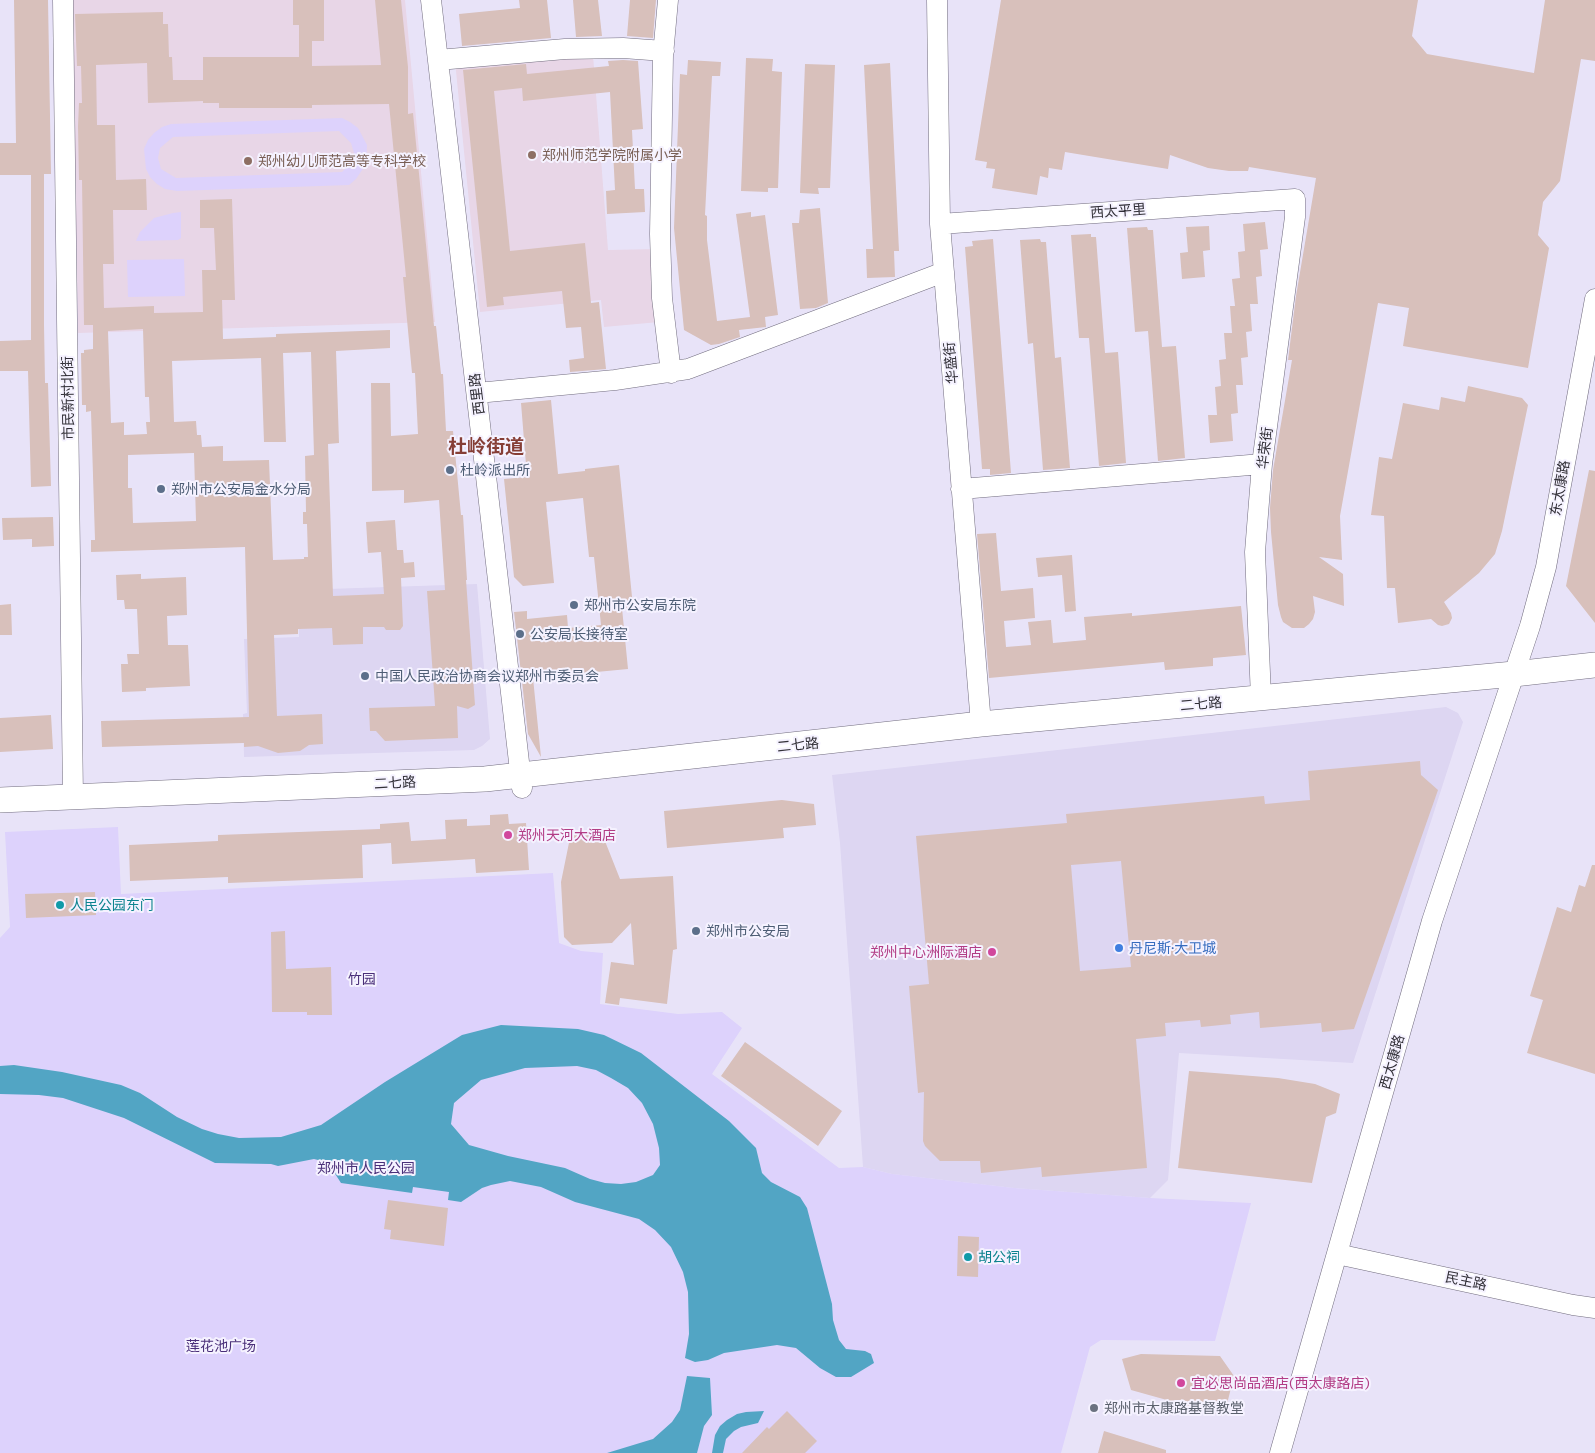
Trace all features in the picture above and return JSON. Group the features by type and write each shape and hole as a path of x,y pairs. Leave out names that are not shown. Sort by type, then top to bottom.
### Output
{"main road":[{"name":"二七路","path":"0,800 351,786 522,782 983,738 1512,681 1595,665"},
{"name":"二七路","path":"0,812 487,792 522,782 982,724 1261,698 1512,681 1595,679"}],"street":[{"name":"市民新村北街","path":"63,0 73,797"},
{"name":"西里路","path":"431,0 522,782"},
{"path":"668,0 664,51 660,234 662,298 671,373"},
{"name":"华盛街","path":"937,0 940,224 982,724"},
{"path":"438,60 565,49 623,48 664,51"},
{"name":"西太平里","path":"940,224 1295,199"},
{"name":"华荣街","path":"1261,698 1255,552 1262,464 1295,217 1295,199"},
{"path":"477,393 671,373 688,369 944,272"},
{"name":"东太康路","path":"1512,681 1530,626 1546,567 1595,299"},
{"path":"961,489 1262,464"},
{"name":"西太康路","path":"1280,1453 1432,921 1512,681"},
{"name":"民主路","path":"1337,1254 1573,1305 1595,1308"}],"shaded area":[{"name":"郑州幼儿师范高等专科学校","path":"72,0 405,0 435,322 78,333"},
{"name":"郑州师范学院附属小学","path":"593,55 608,250 657,249 659,322 604,327 601,300 480,312 455,61"},
{"name":"中国人民政治协商会议郑州市委员会","path":"477,584 490,739 482,746 474,750 244,757 243,714 247,713 244,639 299,637 298,590"},
{"name":"丹尼斯·大卫城","path":"1446,707 1458,713 1463,722 1353,1063 1179,1053 1168,1180 1150,1198 1014,1188 892,1174 863,1167 840,843 832,775"}],"green space":[{"path":"342,118 358,128 367,145 366,164 356,179 349,185 177,191 165,189 150,177 146,169 144,149 154,133 162,127 171,124","holes":["339,131 351,143 354,153 350,164 342,172 176,178 161,169 158,158 160,148 173,137"]},
{"path":"181,212 181,238 178,240 136,241 140,232 154,218"},
{"path":"184,259 185,296 128,297 127,260"},
{"name":"郑州市人民公园","path":"118,827 121,894 553,873 559,943 581,951 603,953 600,1004 678,1014 722,1012 742,1028 712,1074 839,1168 863,1167 892,1174 1014,1188 1251,1203 1215,1341 1101,1340 1090,1347 1061,1453 0,1453 0,938 10,927 5,832"}],"water":[{"path":"501,1025 578,1029 604,1035 641,1053 729,1121 756,1148 762,1173 771,1182 800,1197 807,1208 832,1304 833,1320 839,1340 846,1349 865,1351 871,1354 874,1363 851,1377 836,1377 820,1368 796,1348 777,1345 724,1353 708,1360 695,1362 685,1358 689,1334 688,1292 683,1272 671,1247 655,1230 639,1219 575,1202 541,1187 510,1181 482,1188 461,1202 448,1200 449,1192 413,1187 412,1193 341,1183 330,1166 314,1159 278,1166 271,1164 215,1163 124,1118 63,1098 0,1094 0,1066 14,1065 62,1072 121,1085 140,1093 177,1117 202,1129 218,1134 239,1138 281,1137 321,1125 385,1082 462,1035","holes":["577,1066 596,1070 628,1088 642,1103 653,1124 659,1148 660,1165 653,1175 636,1182 621,1184 605,1183 590,1179 565,1168 508,1156 469,1145 451,1124 454,1103 481,1080 525,1068"]},
{"path":"687,1376 710,1378 712,1415 704,1426 697,1453 607,1453 653,1439 672,1422 680,1410"},
{"path":"764,1411 758,1423 741,1427 726,1439 723,1453 712,1453 715,1435 720,1426 727,1420 737,1414"}],"building":[{"path":"14,0 48,0 51,174 44,174 44,324 45,383 48,383 51,486 31,487 28,371 0,371 0,341 31,340 31,175 0,175 0,143 16,143"},
{"path":"293,0 324,0 324,41 312,41 312,66 381,65 375,0 401,0 408,67 408,114 413,113 434,326 436,326 441,374 443,374 446,431 453,431 461,515 463,515 475,705 468,709 457,706 458,738 385,741 376,731 370,731 369,708 435,706 427,591 445,590 439,500 404,503 404,490 372,491 371,383 390,383 391,436 418,434 415,373 412,373 403,277 406,277 389,104 312,105 312,108 219,108 219,103 203,103 203,101 148,103 147,63 96,65 97,125 115,125 116,180 146,179 147,210 113,210 114,264 103,264 104,308 154,306 154,313 203,312 202,270 216,270 214,228 200,228 200,200 232,199 235,300 222,300 223,339 276,337 276,334 390,330 390,348 336,351 339,443 328,444 333,596 384,594 381,552 368,553 366,522 395,520 397,550 403,550 404,563 414,562 415,577 401,578 403,626 400,630 386,630 384,627 363,627 363,644 333,645 332,628 298,629 298,634 274,635 277,716 322,714 323,744 309,745 300,751 278,753 258,746 244,747 244,743 102,747 101,721 249,717 245,547 91,552 91,540 95,540 91,411 86,412 86,405 82,405 81,353 84,353 84,350 93,349 93,325 84,325 82,180 79,180 78,126 79,103 82,103 81,66 77,66 75,14 163,12 163,24 168,24 169,57 172,57 173,80 203,80 203,57 299,57 299,25 293,25","holes":["143,329 145,397 149,397 150,422 146,422 147,434 124,435 124,422 111,423 108,331","311,352 314,455 305,456 306,512 303,512 303,524 307,524 308,557 304,557 304,559 273,560 269,460 223,461 223,446 202,447 201,435 197,435 196,421 174,422 172,361 261,358 264,442 286,442 283,353","194,453 196,521 133,523 132,488 128,488 128,455"]},
{"path":"519,0 547,0 551,38 462,46 459,14 520,8"},
{"path":"573,0 598,0 602,36 576,37"},
{"path":"630,0 656,0 653,38 627,36"},
{"path":"1001,0 1418,0 1412,36 1427,54 1534,73 1545,0 1595,0 1595,61 1581,59 1560,181 1543,202 1538,235 1549,248 1528,368 1403,346 1409,308 1378,303 1340,516 1342,560 1319,557 1343,574 1344,606 1313,596 1315,612 1313,619 1304,628 1292,628 1283,622 1281,617 1278,605 1270,508 1273,470 1292,360 1288,360 1296,296 1316,178 1249,167 1248,171 1208,168 1170,155 1168,169 1065,152 1062,170 1049,168 1048,178 1040,176 1037,195 992,188 995,169 986,168 987,162 975,160"},
{"path":"746,58 773,59 772,71 782,72 778,188 768,188 768,192 741,191"},
{"path":"688,60 721,62 720,76 712,76 705,215 707,216 707,240 717,321 750,317 736,214 751,212 751,217 765,215 778,315 765,317 766,327 739,330 740,337 711,345 684,330 674,228 680,74 687,75"},
{"path":"608,61 638,61 643,129 632,130 635,189 644,189 645,212 607,214 606,191 615,190 610,92 523,101 522,88 494,91 510,251 585,243 591,303 599,302 606,369 570,372 569,360 584,358 581,327 566,328 562,291 503,297 504,305 487,307 463,70 526,64 527,74 609,66"},
{"path":"890,63 899,251 894,251 895,277 867,278 866,249 873,249 864,65"},
{"path":"805,64 835,65 830,188 818,188 819,194 800,193"},
{"path":"820,208 828,303 816,308 800,309 792,223 799,223 800,210"},
{"path":"1265,222 1268,249 1260,250 1262,276 1256,277 1258,304 1250,304 1252,331 1246,332 1248,357 1241,358 1243,385 1236,385 1238,413 1231,414 1233,441 1210,443 1208,415 1217,415 1215,387 1221,386 1219,360 1226,359 1224,333 1232,333 1230,306 1235,306 1232,279 1240,278 1238,252 1245,251 1243,224"},
{"path":"1209,226 1210,250 1203,251 1205,277 1182,279 1180,253 1188,252 1186,227"},
{"path":"1147,227 1148,230 1153,230 1162,347 1176,346 1185,458 1158,461 1148,331 1135,332 1127,228"},
{"path":"1091,234 1091,237 1096,237 1105,353 1118,352 1126,463 1099,466 1089,338 1079,338 1071,235"},
{"path":"993,239 1011,473 990,475 990,469 982,469 965,247 973,246 972,241"},
{"path":"1040,239 1041,242 1046,242 1055,358 1061,357 1070,468 1043,470 1033,343 1028,344 1020,240"},
{"path":"1468,386 1522,398 1528,405 1502,531 1495,554 1479,573 1444,602 1451,613 1452,618 1449,624 1438,625 1431,619 1398,623 1395,588 1387,588 1384,516 1371,515 1379,457 1392,459 1403,403 1439,410 1441,397 1465,402"},
{"path":"551,400 558,474 619,465 633,607 622,608 628,669 533,678 541,757 528,734 514,612 527,611 527,619 567,615 568,628 601,625 594,557 589,557 583,498 546,502 554,583 523,586 514,577 504,479 527,477 521,403"},
{"path":"1589,470 1595,471 1595,623 1566,586"},
{"path":"53,517 54,546 32,547 32,539 3,540 2,518"},
{"path":"996,533 1001,591 1033,588 1035,618 1004,621 1006,647 1031,645 1028,622 1051,620 1053,643 1086,640 1084,617 1132,613 1132,616 1241,606 1246,655 1213,658 1213,666 1165,670 1164,662 989,678 977,534"},
{"path":"1072,555 1076,611 1065,612 1062,575 1038,577 1036,558"},
{"path":"141,574 141,579 186,577 187,615 167,616 168,645 188,645 190,686 146,688 146,691 122,692 121,664 128,664 127,654 139,654 137,609 125,609 124,600 117,600 116,575"},
{"path":"11,604 12,635 0,635 0,605"},
{"path":"51,715 53,749 0,752 0,718"},
{"name":"丹尼斯·大卫城","path":"1420,761 1421,775 1438,790 1354,1029 1322,1032 1321,1023 1260,1028 1259,1012 1230,1015 1231,1024 1201,1027 1200,1020 1165,1023 1166,1036 1136,1039 1147,1168 1042,1177 1041,1167 981,1173 980,1161 940,1161 925,1146 923,1141 924,1092 918,1093 909,986 929,984 916,836 1067,823 1066,814 1264,796 1265,804 1310,800 1308,771","holes":["1121,861 1131,967 1080,971 1071,865"]},
{"path":"782,800 814,804 816,825 783,828 784,838 667,848 664,811"},
{"path":"508,814 509,824 526,823 529,870 476,873 475,859 392,864 391,843 362,845 363,878 228,883 228,877 130,881 129,845 218,841 218,835 380,829 380,824 409,822 411,841 446,839 445,820 467,819 467,826 490,825 490,815"},
{"path":"601,831 620,879 673,876 677,949 673,950 667,1004 620,998 619,1005 605,1003 611,962 634,965 631,923 612,943 572,945 564,937 561,882 571,833"},
{"path":"1592,865 1595,865 1595,1074 1527,1053 1543,1000 1530,996 1557,907 1571,912 1579,885 1585,887"},
{"name":"人民公园东门","path":"95,892 96,915 26,918 25,894"},
{"path":"285,931 286,969 331,967 332,1015 307,1015 307,1012 272,1012 271,932"},
{"path":"745,1042 842,1111 818,1146 721,1076"},
{"path":"1189,1071 1278,1078 1315,1084 1340,1094 1336,1113 1326,1117 1312,1183 1178,1168"},
{"path":"388,1200 448,1208 444,1246 390,1239 391,1230 384,1229"},
{"name":"胡公祠","path":"958,1236 979,1237 978,1277 957,1276"},
{"name":"宜必思尚品酒店(西太康路店)","path":"1141,1354 1220,1356 1234,1376 1224,1416 1131,1390 1122,1359"},
{"path":"787,1411 817,1441 805,1453 742,1453 767,1427 769,1429"},
{"path":"1104,1431 1166,1450 1166,1453 1098,1453"}],"place":[{"name":"郑州师范学院附属小学","path":"532,155"},
{"name":"郑州幼儿师范高等专科学校","path":"248,161"},
{"name":"杜岭派出所","path":"450,470"},
{"name":"郑州市公安局金水分局","path":"161,489"},
{"name":"郑州市公安局东院","path":"574,605"},
{"name":"公安局长接待室","path":"520,634"},
{"name":"中国人民政治协商会议郑州市委员会","path":"365,676"},
{"name":"郑州天河大酒店","path":"508,835"},
{"name":"人民公园东门","path":"60,905"},
{"name":"郑州市公安局","path":"696,931"},
{"name":"丹尼斯·大卫城","path":"1119,948"},
{"name":"郑州中心洲际酒店","path":"992,952"},
{"name":"胡公祠","path":"968,1257"},
{"name":"宜必思尚品酒店(西太康路店)","path":"1181,1383"},
{"name":"郑州市太康路基督教堂","path":"1094,1408"}],"district":[{"name":"杜岭街道","path":"486,447"}],"park label":[{"name":"竹园","path":"362,979"},
{"name":"莲花池广场","path":"221,1346"}]}
